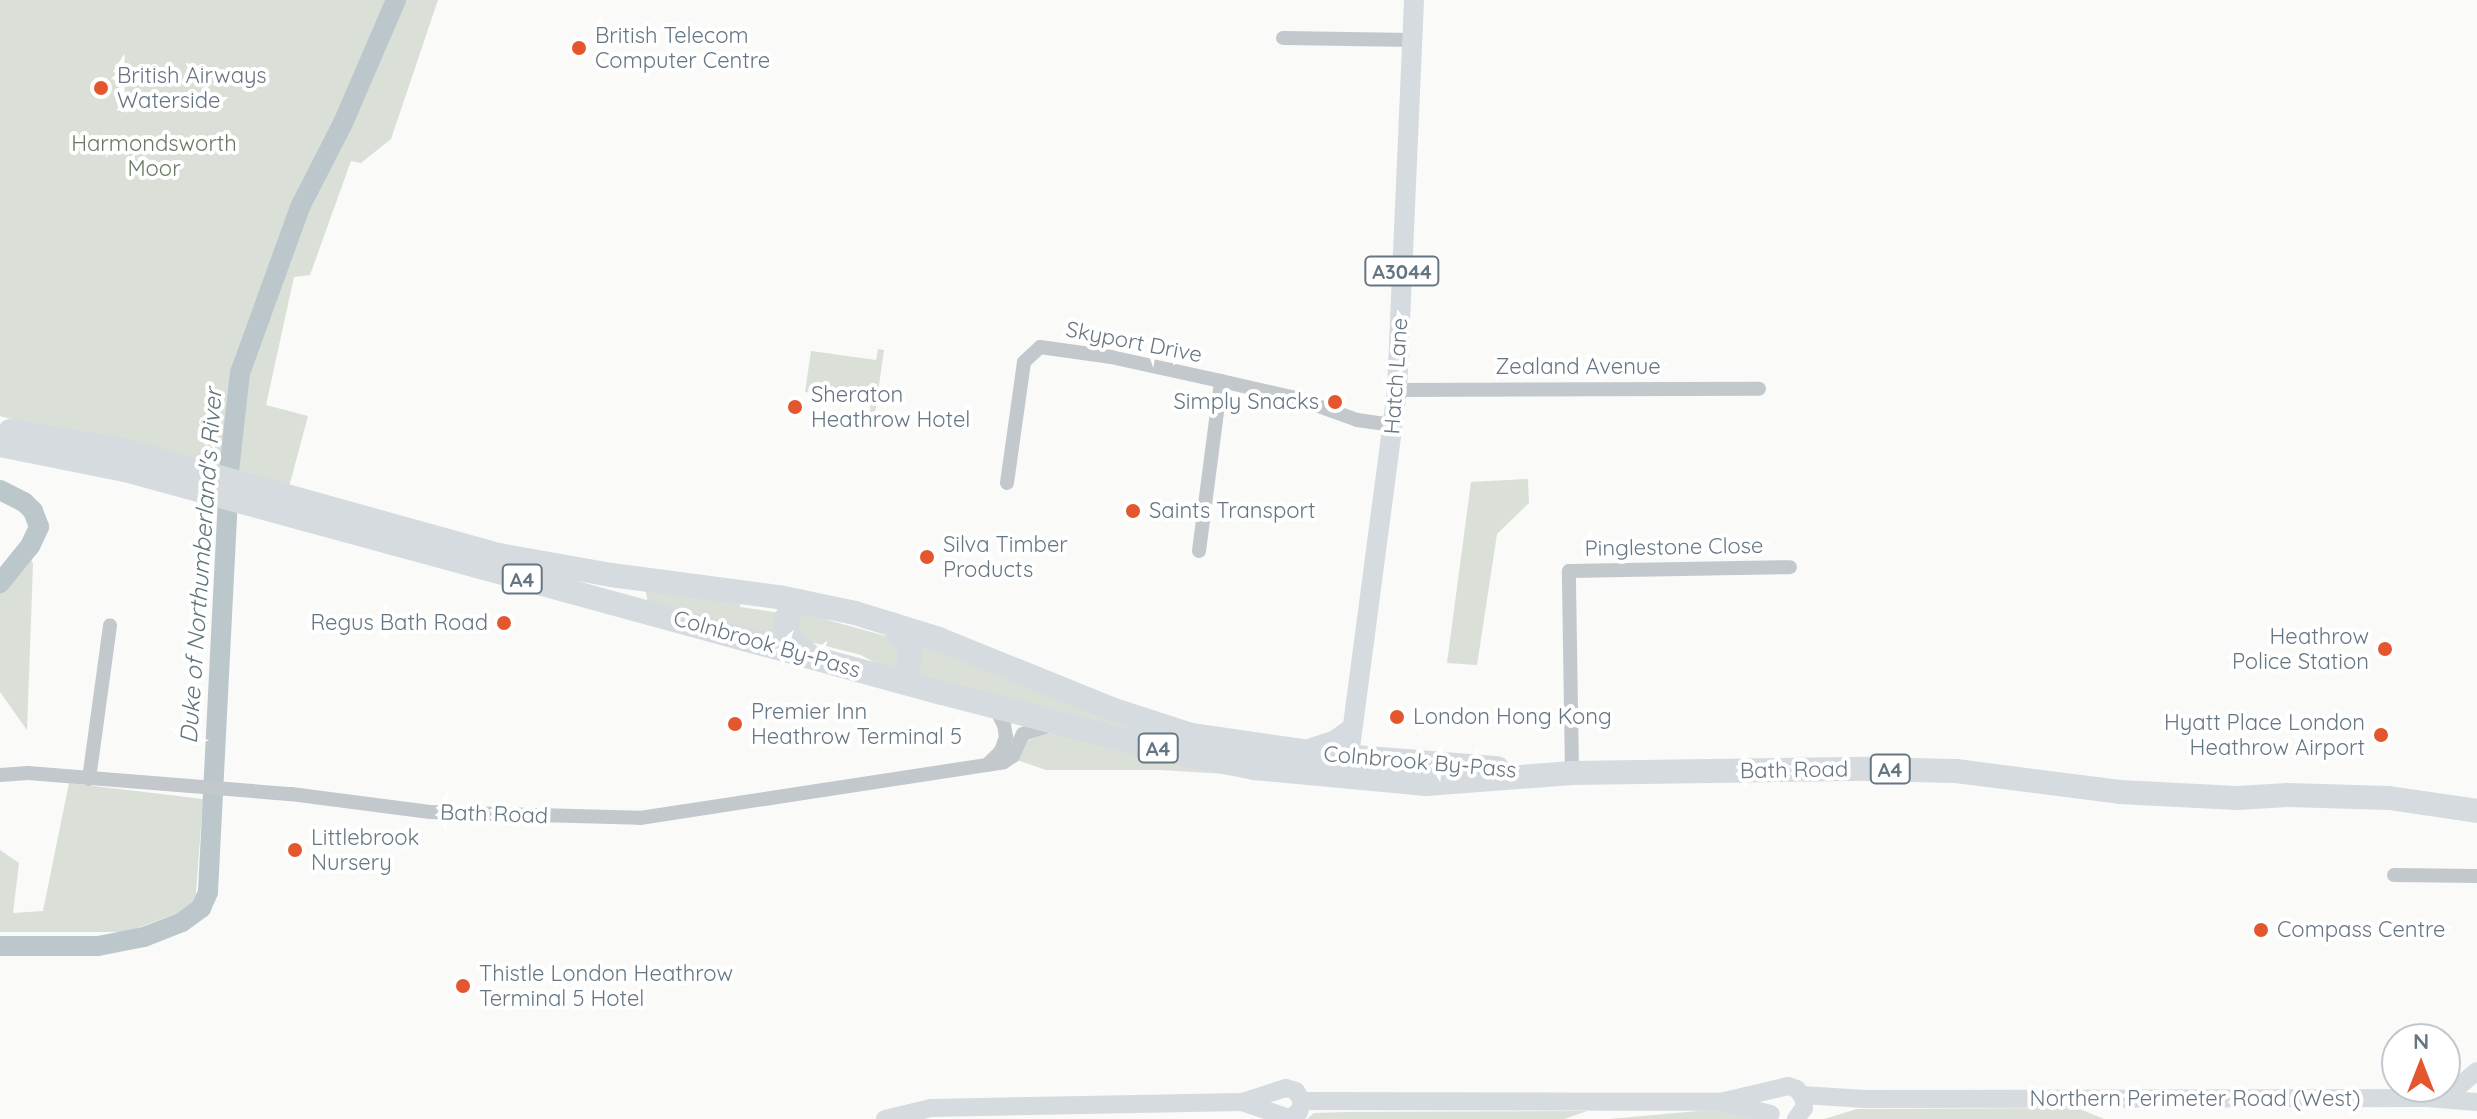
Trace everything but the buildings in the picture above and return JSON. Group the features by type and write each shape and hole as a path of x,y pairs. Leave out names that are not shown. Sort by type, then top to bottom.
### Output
{"highway":[{"name":"Colnbrook By-Pass","path":"0,429 122,450 226,488 898,681 1159,749 1254,768 1355,768"},
{"name":"Colnbrook By-Pass","path":"0,445 226,488 499,555 799,601 892,624 1171,730 1306,752 1355,768 1442,783 1540,774"},
{"path":"799,601 787,617 786,629 792,641 811,656"},
{"path":"892,624 911,650 908,668 898,681"},
{"path":"1306,752 1329,745 1350,732"},
{"name":"Bath Road","path":"1540,774 1956,771 2120,792 2237,798 2288,795 2389,798 2445,809 2477,811"}],"main road":[{"name":"Hatch Lane","path":"1355,768 1350,732 1357,702 1397,390 1414,0"},
{"name":"Hatch Lane","path":"1355,768 1357,702"}],"street":[{"path":"1283,38 1413,40"},
{"name":"Skyport Drive","path":"1007,483 1024,362 1040,347 1111,357 1221,381 1296,398 1357,420 1394,425"},
{"name":"Skyport Drive","path":"1199,551 1221,381"},
{"name":"Zealand Avenue","path":"1397,390 1759,389"},
{"name":"Pinglestone Close","path":"1572,773 1569,571 1790,567"},
{"path":"89,779 110,625"},
{"path":"986,765 1001,751 1006,737 1004,725 994,706"},
{"name":"Bath Road","path":"0,775 28,773 291,794 430,812 652,817 986,765 1011,758 1026,731 1063,723"},
{"path":"2394,875 2473,876"},
{"path":"2461,1084 2477,1071"},
{"name":"Northern Perimeter Road (West)","path":"1774,1090 1788,1086 1802,1095 1865,1099 2381,1098"},
{"path":"885,1119 931,1108 1242,1102 1275,1102 1283,1117 1294,1116 1302,1101 1720,1102 1774,1090"},
{"path":"1774,1090 1768,1101 1774,1116"},
{"path":"1798,1118 1804,1108 1802,1095"},
{"name":"Northern Perimeter Road (West)","path":"1798,1118 1865,1099"},
{"path":"1720,1102 1774,1116"}],"green space":[{"name":"Harmondsworth Moor","path":"0,0 396,0 343,123 300,207 240,373 229,471 220,476 0,416"},
{"path":"400,0 438,0 391,139 361,163 351,161 310,275 294,277 266,405 308,416 289,487 231,471 243,374 303,209 347,124"},
{"path":"878,349 884,350 875,413 870,412 871,401 805,392 811,351 876,360"},
{"path":"1528,479 1529,503 1497,534 1477,665 1447,663 1471,482"},
{"path":"29,554 33,564 27,730 0,692 0,590"},
{"path":"645,587 741,598 740,607 780,613 783,641 648,605"},
{"path":"813,610 828,620 900,640 900,668 883,667 861,655 799,639 794,614"},
{"path":"918,643 1261,762 912,676"},
{"path":"1047,733 1260,776 1160,770 1046,770 1017,760 1024,742"},
{"path":"69,783 203,799 195,906 128,932 0,932 0,850 19,863 13,913 43,911"},
{"path":"2077,1108 2104,1119 1824,1119 1857,1109"},
{"path":"1710,1110 1736,1112 1760,1119 1609,1119"},
{"path":"1587,1111 1564,1119 1307,1119 1314,1113 1346,1112"}],"waterway":[{"name":"Duke of Northumberland's River","path":"0,946 98,946 144,937 182,922 201,908 208,892 229,471 240,373 300,207 343,123 396,0"},
{"path":"0,490 24,502 33,511 39,527 30,546 0,583"}],"place":[{"name":"British Telecom Computer Centre","path":"579,48"},
{"name":"British Airways Waterside","path":"101,88"},
{"name":"Simply Snacks","path":"1335,402"},
{"name":"Sheraton Heathrow Hotel","path":"795,407"},
{"name":"Saints Transport","path":"1133,511"},
{"name":"Silva Timber Products","path":"927,557"},
{"name":"Regus Bath Road","path":"504,623"},
{"name":"Heathrow Police Station","path":"2385,649"},
{"name":"London Hong Kong","path":"1397,717"},
{"name":"Premier Inn Heathrow Terminal 5","path":"735,724"},
{"name":"Hyatt Place London Heathrow Airport","path":"2381,735"},
{"name":"Littlebrook Nursery","path":"295,850"},
{"name":"Compass Centre","path":"2261,930"},
{"name":"Thistle London Heathrow Terminal 5 Hotel","path":"463,986"}]}
